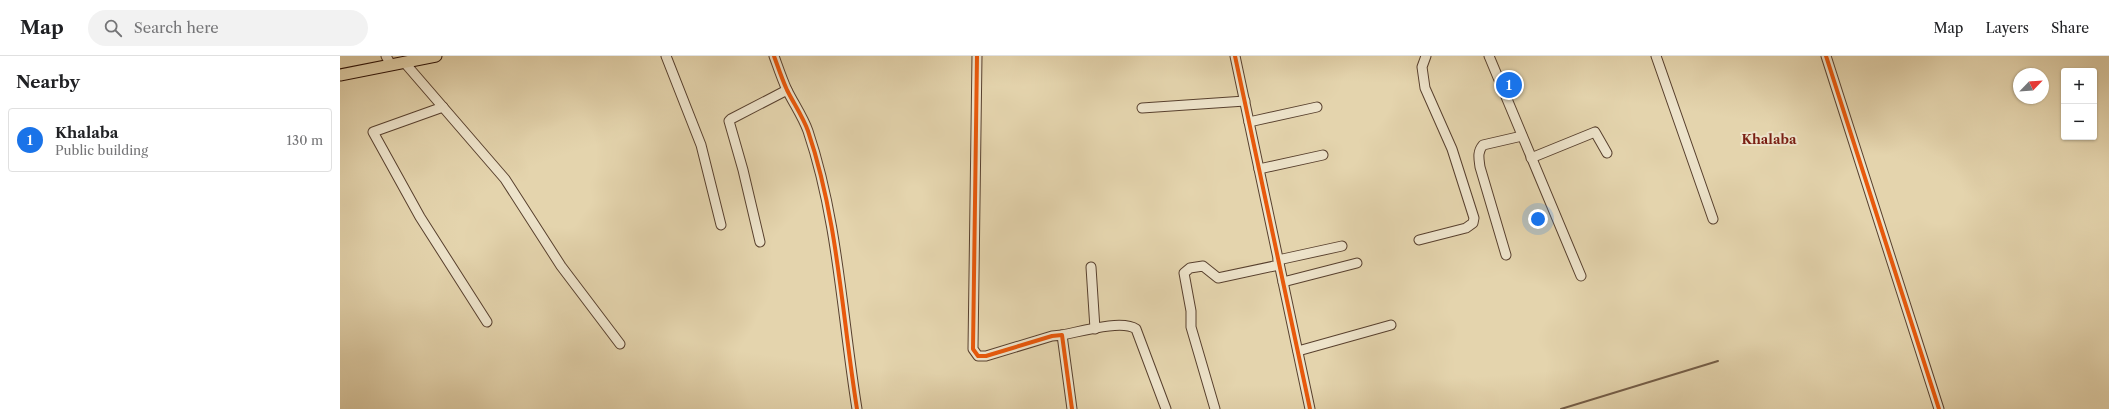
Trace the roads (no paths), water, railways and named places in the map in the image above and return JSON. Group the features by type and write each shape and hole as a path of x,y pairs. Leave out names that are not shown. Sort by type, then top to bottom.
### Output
{"main road":[{"path":"340,75 388,60 404,62 436,56"}],"street":[{"path":"666,56 701,145 721,226"},
{"path":"774,56 787,90 807,129 828,209 837,256 848,350 857,409"},
{"path":"977,56 972,350 978,356 986,356 1052,336 1131,325 1136,329 1166,409"},
{"path":"1235,56 1310,409"},
{"path":"1419,240 1466,228 1473,223 1474,218 1452,149 1424,88 1422,67 1426,56"},
{"path":"1489,56 1581,276"},
{"path":"1656,56 1713,219"},
{"path":"1826,56 1939,409"},
{"path":"404,62 505,179 561,266 620,344"},
{"path":"760,242 743,170 729,122 730,119 787,90"},
{"path":"1142,108 1245,101"},
{"path":"443,107 373,132 420,217 486,322"},
{"path":"1249,122 1317,107"},
{"path":"1532,158 1595,132 1607,153"},
{"path":"1506,255 1478,156 1483,145 1522,136"},
{"path":"1259,170 1323,156"},
{"path":"1214,409 1191,327 1191,311 1184,273 1190,268 1203,266 1218,278 1342,246"},
{"path":"1283,282 1358,263"},
{"path":"1091,268 1095,329"},
{"path":"1298,350 1391,326"},
{"path":"1062,335 1072,409"}],"waterway":[{"path":"1561,409 1718,361"}],"place":[{"name":"Khalaba","path":"1509,85"}],"district":[{"name":"Khalaba","path":"1769,139"}]}
